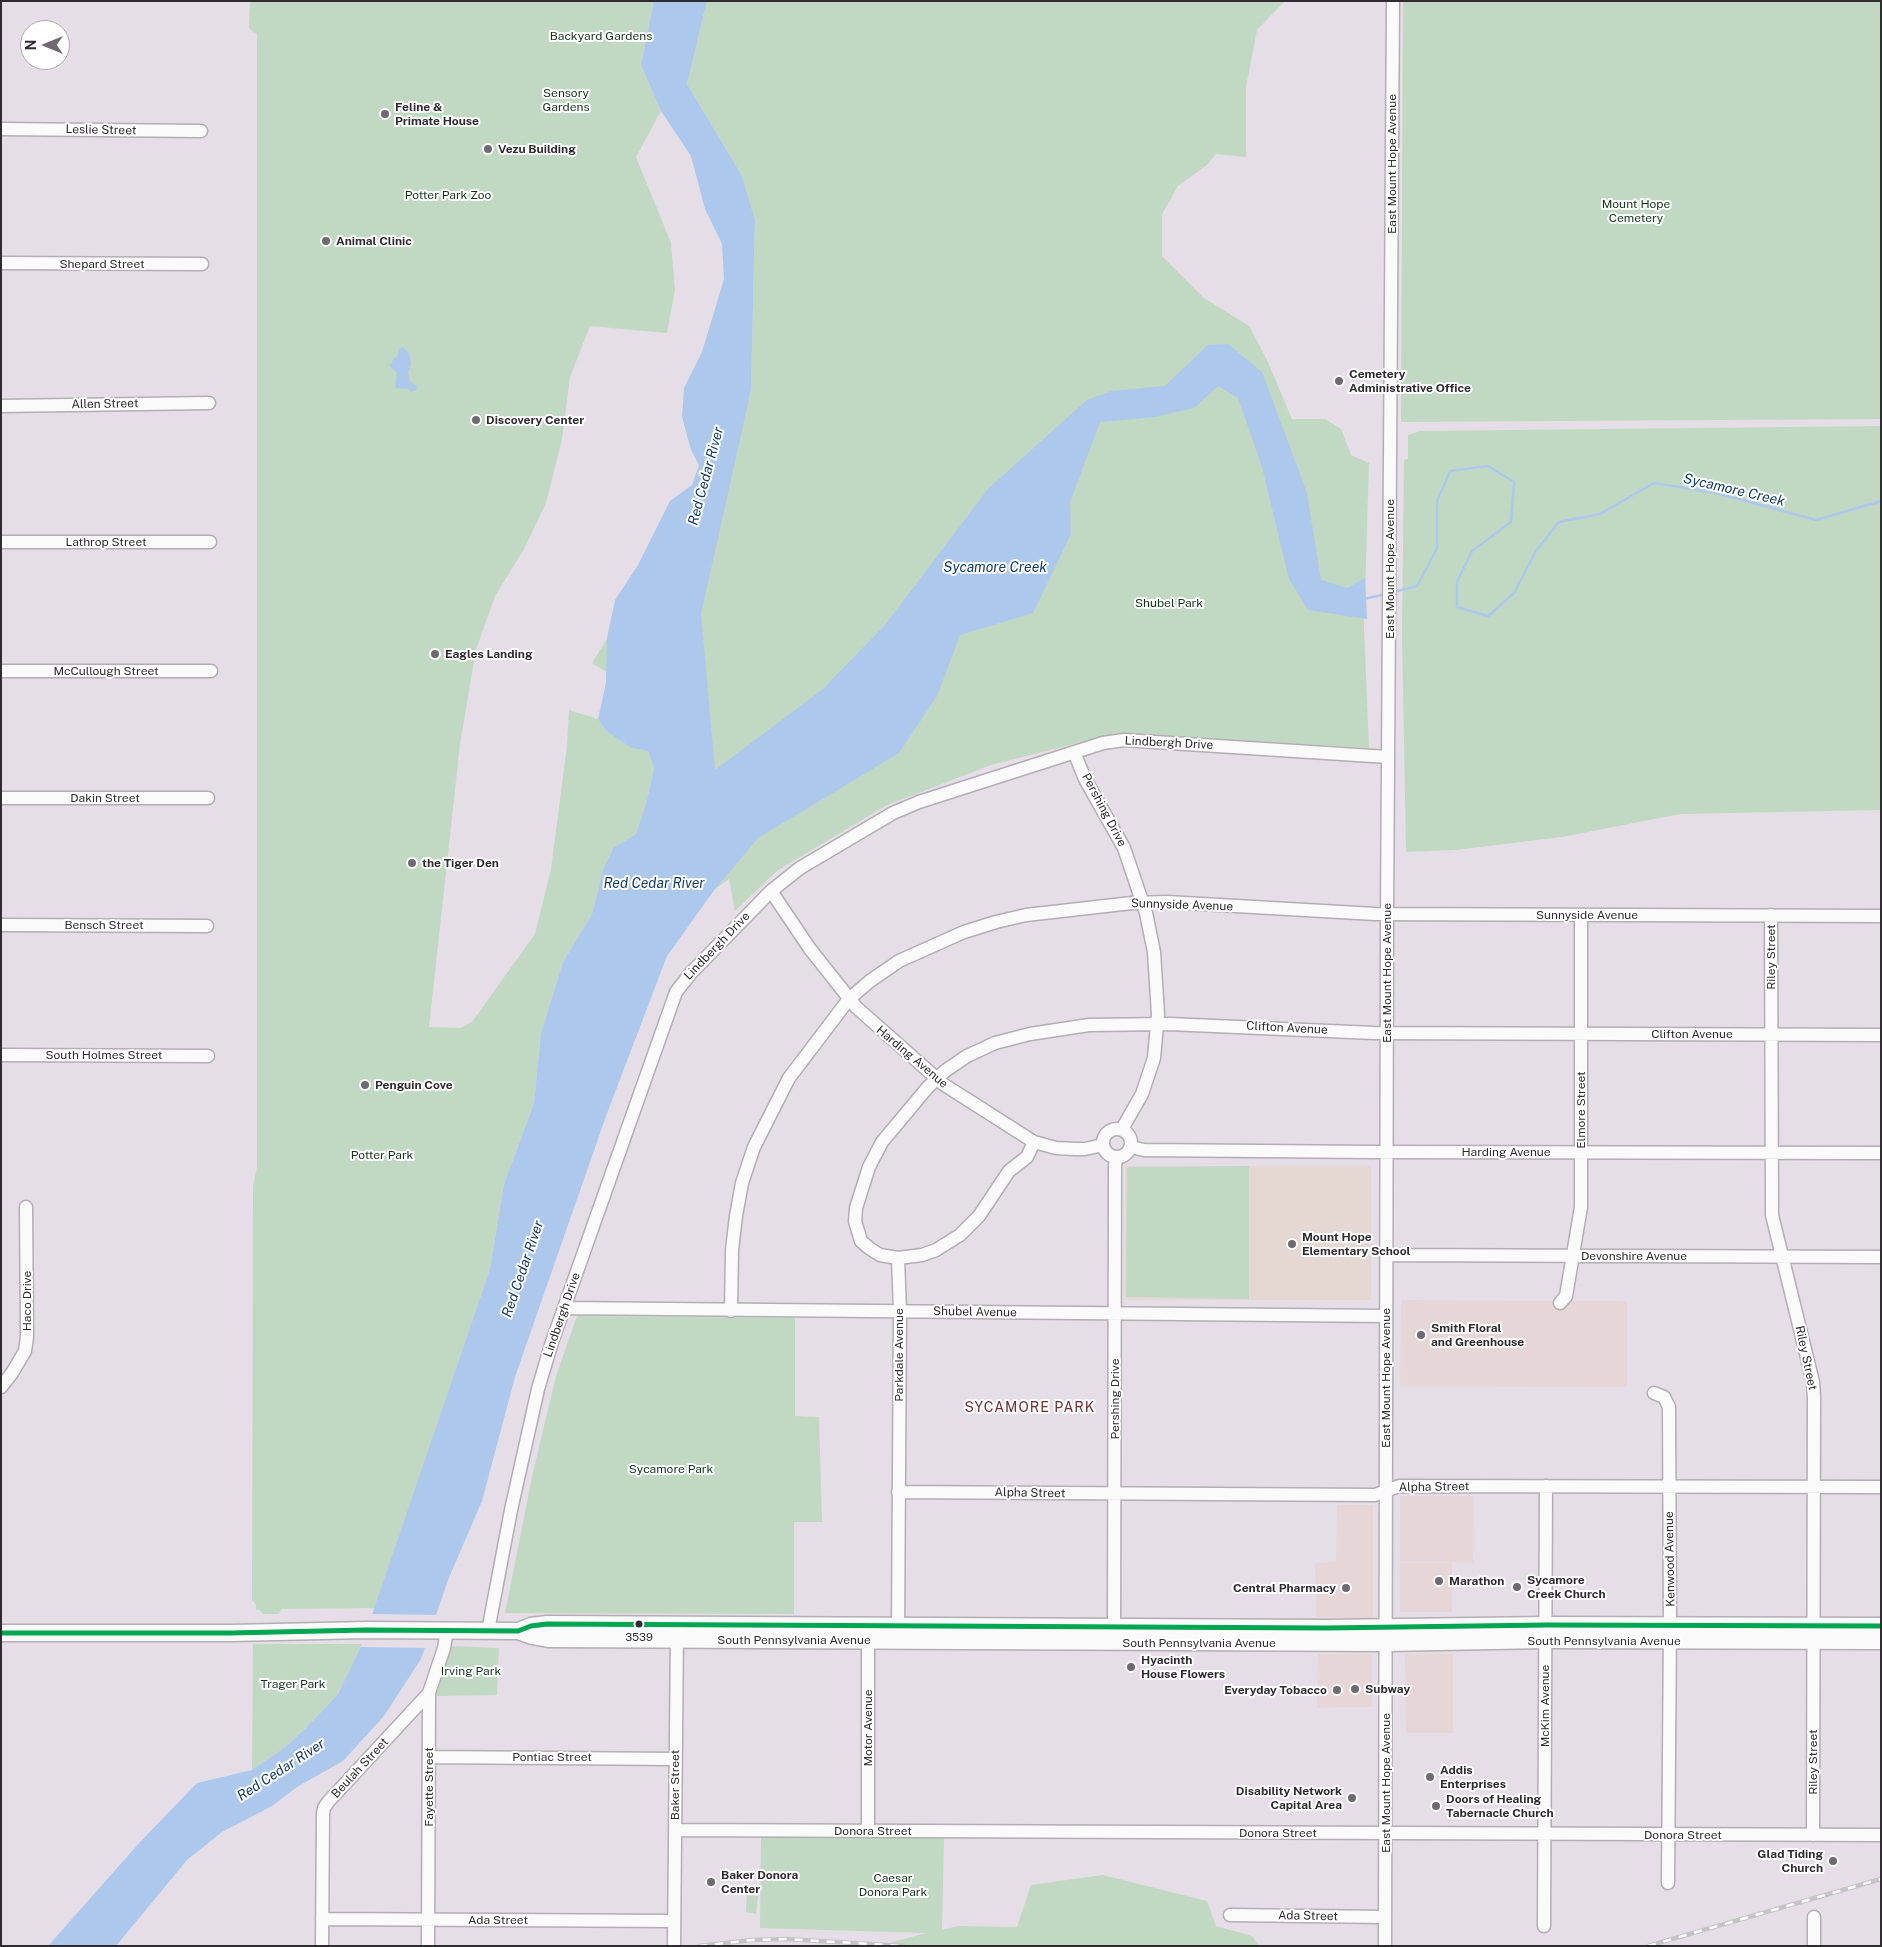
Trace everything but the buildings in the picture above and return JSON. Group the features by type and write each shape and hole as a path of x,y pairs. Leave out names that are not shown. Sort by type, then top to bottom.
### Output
{"main road":[{"name":"South Pennsylvania Avenue","path":"1814,1634 1881,1626"},
{"name":"South Pennsylvania Avenue","path":"1,1633 231,1633 366,1630 518,1631 548,1639 677,1632 1386,1636 1546,1633 1814,1634 1881,1641"}],"street":[{"name":"East Mount Hope Avenue","path":"1385,1946 1387,914 1393,1"},
{"name":"Leslie Street","path":"1,129 201,131"},
{"name":"Shepard Street","path":"1,263 202,264"},
{"name":"Allen Street","path":"1,406 209,403"},
{"name":"Lathrop Street","path":"1,542 210,542"},
{"name":"McCullough Street","path":"1,671 211,671"},
{"name":"Lindbergh Drive","path":"488,1631 510,1510 533,1409 549,1352 676,992 691,973 771,891 800,868 893,813 919,802 1103,743 1124,740 1388,757"},
{"name":"Pershing Drive","path":"1074,752 1085,779 1124,848 1143,903 1154,952 1157,1024 1154,1058 1142,1094 1122,1129"},
{"name":"Dakin Street","path":"1,798 208,798"},
{"name":"Harding Avenue","path":"771,891 810,950 849,999 876,1026 936,1078 988,1114 1034,1142 1056,1148 1075,1149 1104,1145"},
{"name":"Sunnyside Avenue","path":"731,1311 732,1250 742,1183 754,1147 789,1078 849,999 870,981 899,961 964,932 988,924 1055,910 1096,905 1167,902 1387,914 1881,916"},
{"name":"Elmore Street","path":"1560,1303 1566,1296 1581,1207 1581,915"},
{"name":"Riley Street","path":"1771,915 1772,1215 1813,1382 1813,1835"},
{"name":"Bensch Street","path":"1,925 207,926"},
{"name":"Clifton Avenue","path":"898,1258 880,1255 869,1248 861,1241 855,1221 856,1208 869,1166 882,1142 936,1078 967,1056 995,1044 1030,1034 1089,1025 1157,1024 1388,1033 1881,1035"},
{"name":"South Holmes Street","path":"1,1055 208,1056"},
{"path":"1122,1129 1131,1138 1131,1147 1126,1154 1117,1157 1107,1152 1104,1145 1105,1136 1112,1130 1122,1129"},
{"path":"898,1258 922,1256 936,1250 960,1235 979,1216 1009,1172 1027,1157 1034,1142"},
{"name":"Harding Avenue","path":"1131,1147 1144,1150 1881,1154"},
{"name":"Pershing Drive","path":"1114,1635 1115,1165 1117,1157"},
{"name":"Haco Drive","path":"1,1388 12,1374 25,1351 27,1337 26,1207"},
{"name":"Devonshire Avenue","path":"1386,1255 1881,1257"},
{"name":"Parkdale Avenue","path":"898,1258 900,1311 898,1633"},
{"name":"Shubel Avenue","path":"564,1308 1386,1316"},
{"name":"Kenwood Avenue","path":"1654,1393 1664,1397 1669,1406 1668,1884"},
{"name":"Alpha Street","path":"898,1492 1375,1495 1399,1486 1881,1487"},
{"name":"McKim Avenue","path":"1544,1926 1546,1486"},
{"name":"Fayette Street","path":"428,1946 429,1693 444,1648 441,1631"},
{"name":"Baker Street","path":"674,1946 677,1632"},
{"name":"Motor Avenue","path":"868,1633 868,1831"},
{"name":"Beulah Street","path":"322,1946 324,1808 429,1693"},
{"name":"Pontiac Street","path":"429,1757 675,1758"},
{"name":"Donora Street","path":"675,1830 1881,1835"},
{"name":"Ada Street","path":"1230,1915 1385,1916"},
{"path":"1814,1917 1814,1946"},
{"name":"Ada Street","path":"322,1919 674,1921"}],"shaded area":[{"path":"1125,1166 1371,1166 1371,1300 1124,1300"},
{"path":"1401,1300 1627,1301 1627,1387 1400,1386"},
{"path":"1400,1496 1474,1496 1473,1562 1400,1562"},
{"path":"1337,1505 1373,1505 1373,1619 1316,1617 1315,1563 1336,1562"},
{"path":"1400,1563 1452,1563 1452,1612 1400,1612"},
{"path":"1318,1654 1372,1654 1372,1707 1317,1708"},
{"path":"1405,1654 1453,1654 1453,1733 1406,1733"}],"green space":[{"name":"Potter Park Zoo","path":"250,1 654,1 641,65 661,111 636,157 671,243 675,290 667,333 590,326 570,377 562,439 546,503 524,549 495,596 476,650 460,744 429,1027 461,1028 472,1022 535,934 551,869 567,746 569,710 598,719 606,731 631,748 648,751 654,768 647,800 636,834 613,848 603,870 592,914 563,962 541,1033 534,1103 504,1184 490,1269 375,1608 281,1609 279,1614 263,1614 260,1610 256,1610 256,1605 252,1600 253,1186 257,1167 257,33 253,32 249,27"},
{"name":"Shubel Park","path":"707,1 1285,1 1257,30 1246,87 1246,157 1216,154 1208,164 1178,186 1162,214 1162,256 1204,298 1249,326 1267,360 1292,419 1325,419 1341,429 1351,455 1369,463 1364,627 1369,748 1117,733 991,765 887,805 778,870 735,911 729,879 715,889 619,680 592,663 680,522 750,396 755,220 738,169 687,84"},
{"name":"Mount Hope Cemetery","path":"1403,1 1881,1 1881,419 1401,422"},
{"path":"1881,426 1881,810 1680,814 1562,837 1455,850 1406,852 1402,632 1404,460 1408,459 1408,435 1420,431"},
{"path":"1249,1166 1249,1299 1126,1297 1127,1167"},
{"name":"Sycamore Park","path":"577,1316 795,1318 795,1416 819,1417 822,1522 794,1522 794,1614 505,1613 533,1472 556,1376"},
{"name":"Trager Park","path":"253,1644 362,1644 338,1694 284,1748 252,1770"},
{"name":"Irving Park","path":"450,1646 499,1648 497,1695 436,1696"},
{"name":"Caesar Donora Park","path":"761,1837 944,1837 942,1930 958,1926 1017,1927 1031,1885 1103,1875 1207,1901 1216,1926 1252,1936 1259,1946 878,1946 926,1933 760,1928"},
{"path":"747,1895 758,1896 756,1914 746,1912"}],"water":[{"name":"Red Cedar River","path":"654,1 707,1 687,84 741,174 755,220 751,390 701,614 715,770 823,689 885,625 988,489 1087,400 1112,391 1165,386 1208,345 1228,344 1262,372 1307,493 1321,580 1347,588 1365,578 1367,619 1308,610 1289,579 1262,467 1238,398 1218,386 1194,408 1155,417 1100,422 1070,502 1071,534 1033,613 960,635 937,696 899,753 758,838 715,889 667,956 606,1116 515,1377 482,1501 448,1580 421,1659 384,1716 343,1761 297,1787 272,1806 222,1832 187,1860 116,1946 48,1946 141,1841 197,1783 252,1770 284,1748 338,1694 362,1644 490,1269 504,1184 534,1103 541,1033 563,962 592,914 603,870 613,848 636,834 647,800 654,768 648,751 631,748 606,731 598,719 606,683 607,638 615,600 638,565 670,501 692,485 699,465 691,450 682,417 684,388 702,352 724,279 722,244 705,209 691,156 661,111 641,65"},
{"path":"403,347 409,353 411,364 408,372 410,382 417,386 416,390 411,392 409,389 395,388 397,373 390,366 394,358 397,357 400,348"}],"pier":[{"path":"372,1614 439,1615 427,1648 360,1647"}],"waterway":[{"name":"Sycamore Creek","path":"1393,592 1417,586 1437,548 1437,501 1450,471 1488,466 1514,482 1511,522 1472,551 1457,582 1457,607 1488,616 1514,593 1536,551 1559,522 1600,514 1654,483 1716,493 1816,520 1881,501"},
{"name":"Sycamore Creek","path":"1364,599 1386,594"}],"railway":[{"path":"1648,1946 1881,1879"},
{"path":"699,1946 752,1940 786,1939 904,1946"}],"transit line":[{"path":"1,1633 231,1633 366,1630 518,1631 531,1626 547,1624 1327,1628 1546,1625 1881,1626"}],"place":[{"name":"Feline & Primate House","path":"385,114"},
{"name":"Vezu Building","path":"488,149"},
{"name":"Animal Clinic","path":"326,241"},
{"name":"Cemetery Administrative Office","path":"1339,381"},
{"name":"Discovery Center","path":"476,420"},
{"name":"Eagles Landing","path":"435,654"},
{"name":"the Tiger Den","path":"412,863"},
{"name":"Penguin Cove","path":"365,1085"},
{"name":"Mount Hope Elementary School","path":"1292,1244"},
{"name":"Smith Floral and Greenhouse","path":"1421,1335"},
{"name":"Marathon","path":"1439,1581"},
{"name":"Sycamore Creek Church","path":"1517,1587"},
{"name":"Central Pharmacy","path":"1346,1588"},
{"name":"3539","path":"639,1624"},
{"name":"Hyacinth House Flowers","path":"1131,1667"},
{"name":"Subway","path":"1355,1689"},
{"name":"Everyday Tobacco","path":"1337,1690"},
{"name":"Addis Enterprises","path":"1430,1777"},
{"name":"Disability Network Capital Area","path":"1352,1798"},
{"name":"Doors of Healing Tabernacle Church","path":"1436,1806"},
{"name":"Glad Tiding Church","path":"1833,1861"},
{"name":"Baker Donora Center","path":"711,1882"}],"district":[{"name":"SYCAMORE PARK","path":"1030,1408"}],"park label":[{"name":"Backyard Gardens","path":"601,36"},
{"name":"Sensory Gardens","path":"566,100"},
{"name":"Potter Park","path":"382,1155"}]}
